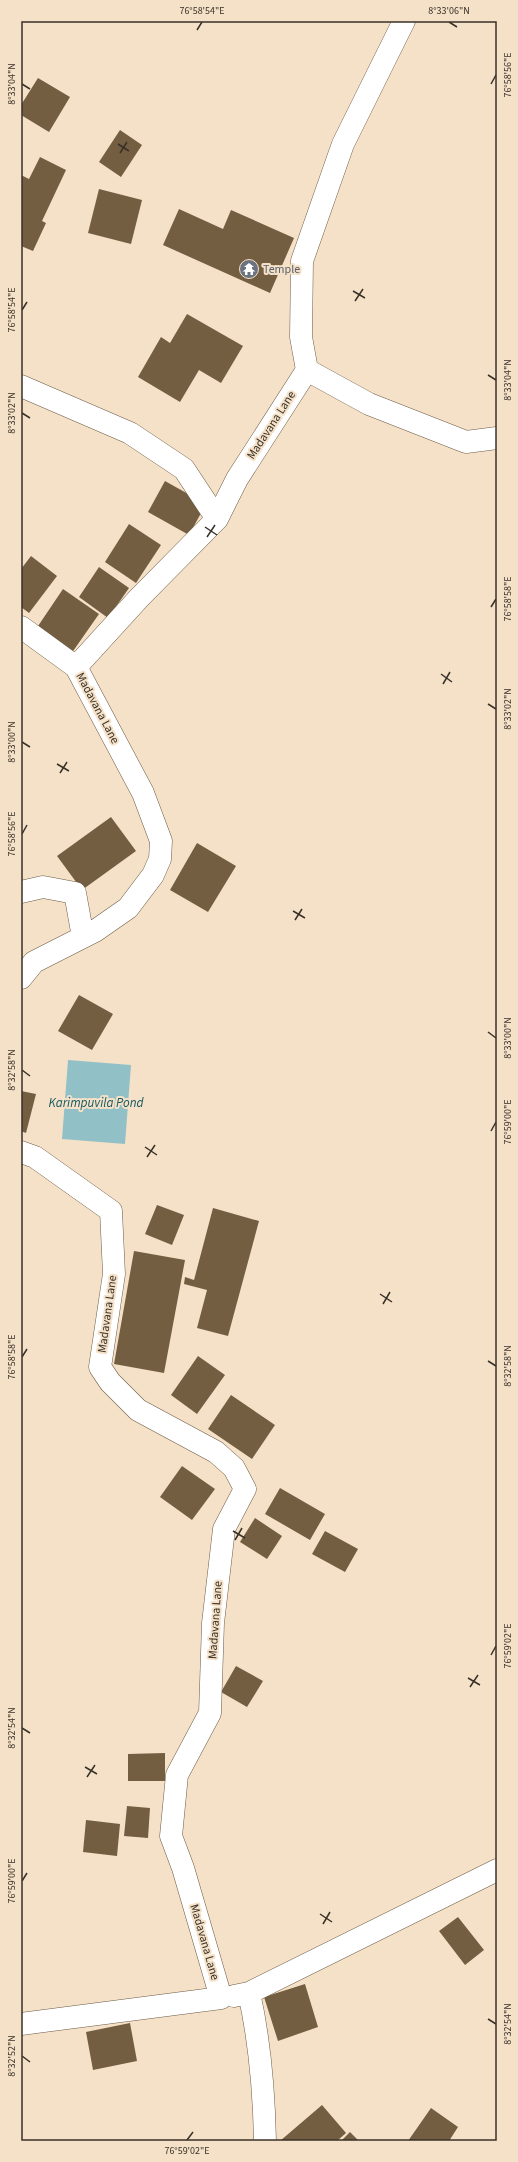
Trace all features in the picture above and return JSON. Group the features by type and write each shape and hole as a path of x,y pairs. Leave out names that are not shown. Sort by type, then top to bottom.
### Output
{"street":[{"path":"404,21 343,144 302,261 301,337 307,370 369,404 466,442 497,438"},
{"name":"Madavana Lane","path":"21,978 34,962 83,937 128,908 153,876 160,859 161,841 143,793 76,667 139,598 217,519 237,479 307,370"},
{"path":"21,386 130,433 184,469 217,519"},
{"path":"21,627 76,667"},
{"path":"21,892 43,887 75,893 83,937"},
{"name":"Madavana Lane","path":"21,1152 35,1157 111,1211 114,1274 100,1367 110,1382 138,1410 216,1452 234,1468 245,1489 224,1529 213,1623 210,1713 177,1775 171,1836 183,1868 221,1998 21,2024"},
{"path":"221,1998 249,1993 497,1870"},
{"path":"249,1993 263,2082 265,2141"}],"water":[{"name":"Karimpuvila Pond","path":"68,1060 131,1065 125,1144 62,1139"}],"building":[{"path":"38,78 70,97 49,132 21,115 21,105"},
{"path":"120,130 142,145 121,177 99,162"},
{"path":"40,157 66,170 42,221 46,223 33,251 21,246 21,175 29,179"},
{"path":"99,189 142,200 131,244 88,233"},
{"name":"Temple","path":"179,209 223,229 231,210 294,238 270,293 163,245"},
{"path":"187,314 243,346 221,383 199,370 180,402 138,377 161,337 170,343"},
{"path":"165,481 206,504 189,535 148,512"},
{"path":"129,524 161,545 136,583 105,562"},
{"path":"31,556 57,576 29,613 21,607 21,569"},
{"path":"99,567 129,588 108,618 79,597"},
{"path":"63,589 99,614 71,654 36,629"},
{"path":"111,817 136,851 82,890 57,856"},
{"path":"197,843 236,866 208,912 170,890"},
{"path":"79,995 113,1014 92,1050 58,1031"},
{"path":"21,1091 36,1094 26,1133 21,1131"},
{"path":"157,1205 184,1215 172,1245 145,1234"},
{"path":"213,1208 259,1221 228,1336 197,1328 207,1290 184,1284 185,1277 194,1280"},
{"path":"134,1251 185,1260 164,1373 114,1364"},
{"path":"198,1356 225,1375 197,1414 171,1395"},
{"path":"231,1395 275,1425 252,1459 208,1429"},
{"path":"182,1466 215,1489 192,1520 160,1497"},
{"path":"280,1488 325,1514 310,1540 265,1514"},
{"path":"255,1518 282,1536 267,1559 240,1542"},
{"path":"325,1531 358,1549 345,1572 312,1554"},
{"path":"236,1666 263,1681 247,1707 221,1692"},
{"path":"165,1753 165,1781 128,1781 128,1754"},
{"path":"127,1806 150,1808 148,1838 124,1836"},
{"path":"86,1820 120,1824 117,1856 83,1852"},
{"path":"458,1917 484,1950 465,1965 439,1931"},
{"path":"305,1984 318,2027 278,2041 264,1997"},
{"path":"130,2023 137,2061 93,2070 86,2032"},
{"path":"322,2105 346,2133 337,2141 280,2141"},
{"path":"431,2108 458,2127 449,2141 408,2141"},
{"path":"350,2132 359,2141 341,2141"}],"place":[{"name":"Temple","path":"249,269"}]}
